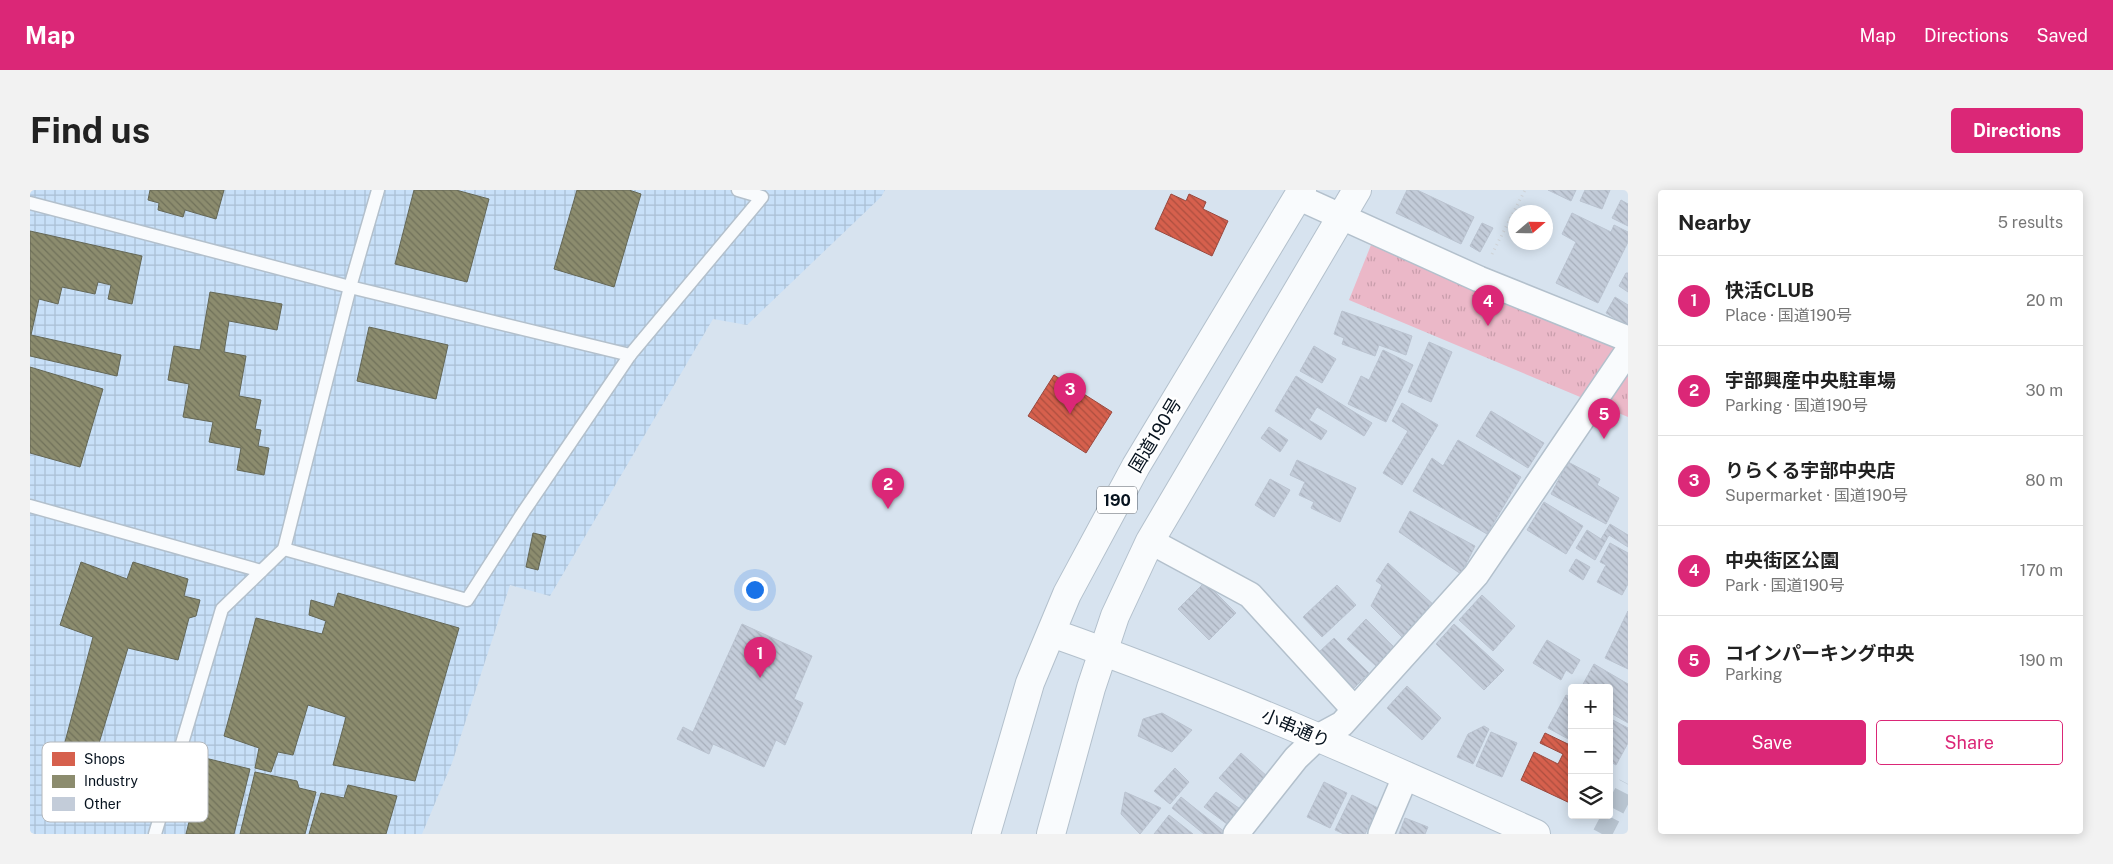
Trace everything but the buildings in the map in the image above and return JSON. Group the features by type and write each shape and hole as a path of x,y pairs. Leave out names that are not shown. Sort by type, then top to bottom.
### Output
{"main road":[{"name":"190","path":"1051,834 1091,688 1117,612 1150,541 1357,190"},
{"name":"国道190号","path":"986,834 1030,683 1086,556 1136,466 1300,193"},
{"name":"小串通り","path":"1052,633 1104,651 1318,737 1536,834"}],"street":[{"path":"1300,193 1342,217 1479,279 1628,340"},
{"path":"1236,834 1296,758 1318,737 1342,724 1476,575 1628,351"},
{"path":"1150,541 1250,595 1354,709"},
{"path":"1381,834 1406,775"}],"lane":[{"path":"183,742 222,609 284,549 350,287 378,190"},
{"path":"284,549 467,600 630,355 762,197 738,190"},
{"path":"30,203 350,287 630,355"},
{"path":"30,506 260,571"},
{"path":"156,834 160,822"}],"path":[{"path":"1479,279 1525,190"}],"shaded area":[{"path":"30,190 885,190 881,197 747,325 713,319 550,596 510,585 452,763 422,834 30,834"}],"green space":[{"path":"1371,245 1628,352 1628,417 1349,300"}],"tunnel":[{"path":"1602,834 1628,784"}],"place":[{"name":"中央街区公園","path":"1488,326"},
{"name":"りらくる宇部中央店","path":"1070,414"},
{"name":"コインパーキング中央","path":"1604,439"},
{"name":"宇部興産中央駐車場","path":"888,509"},
{"name":"快活CLUB","path":"760,678"}]}
